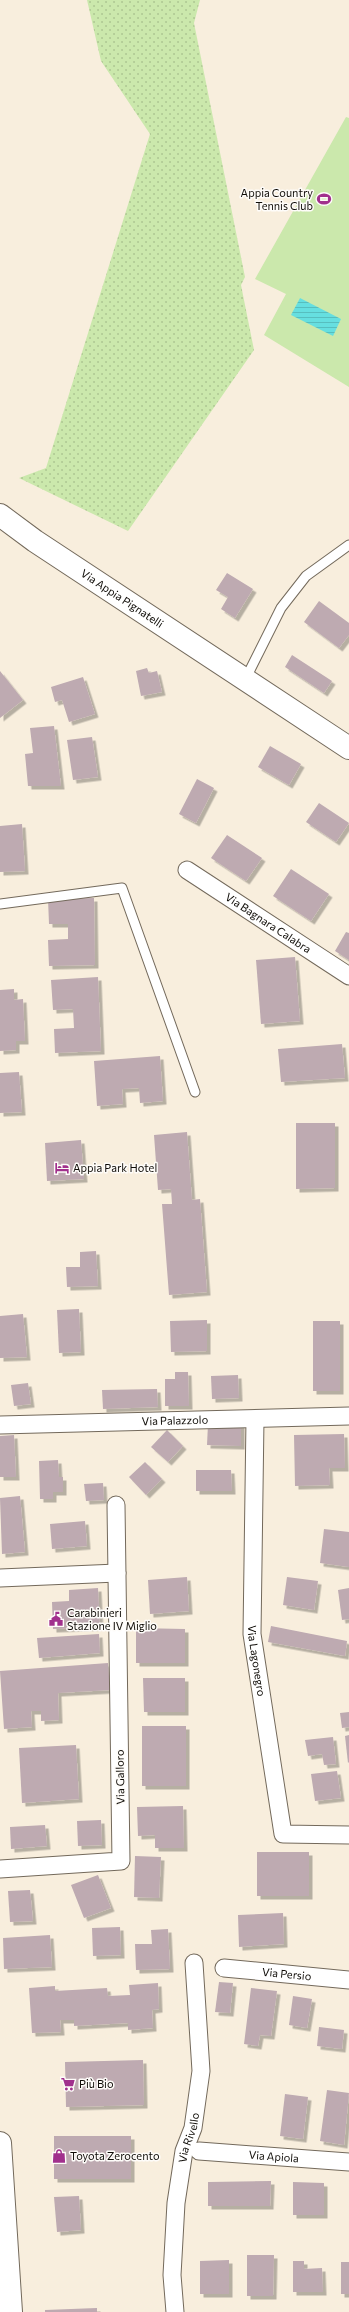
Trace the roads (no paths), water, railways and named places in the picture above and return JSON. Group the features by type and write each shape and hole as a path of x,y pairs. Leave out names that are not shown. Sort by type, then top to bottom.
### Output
{"main road":[{"name":"Via Appia Pignatelli","path":"0,515 35,541 349,748"},
{"path":"0,2143 11,2312"}],"street":[{"name":"Via Bagnara Calabra","path":"187,870 349,976"},
{"name":"Via Palazzolo","path":"0,1425 349,1416"},
{"name":"Via Lagonegro","path":"255,1419 252,1634 283,1834 349,1835"},
{"name":"Via Galloro","path":"0,1869 121,1861 116,1505"},
{"path":"0,1578 117,1573"},
{"name":"Via Rivello","path":"175,2312 172,2275 176,2202 184,2150 193,2128 201,2071 194,1963"},
{"name":"Via Persio","path":"224,1968 349,1980"},
{"name":"Via Apiola","path":"198,2151 349,2162"}],"lane":[{"path":"244,680 281,608 306,576 349,545"},
{"path":"0,904 122,888 195,1092"}],"water":[{"path":"300,298 341,319 333,336 291,315"}],"place":[{"name":"Appia Country Tennis Club","path":"324,199"},
{"name":"Appia Park Hotel","path":"62,1168"},
{"name":"Carabinieri Stazione IV Miglio","path":"56,1619"},
{"name":"Più Bio","path":"68,2084"},
{"name":"Toyota Zerocento","path":"59,2156"}]}
